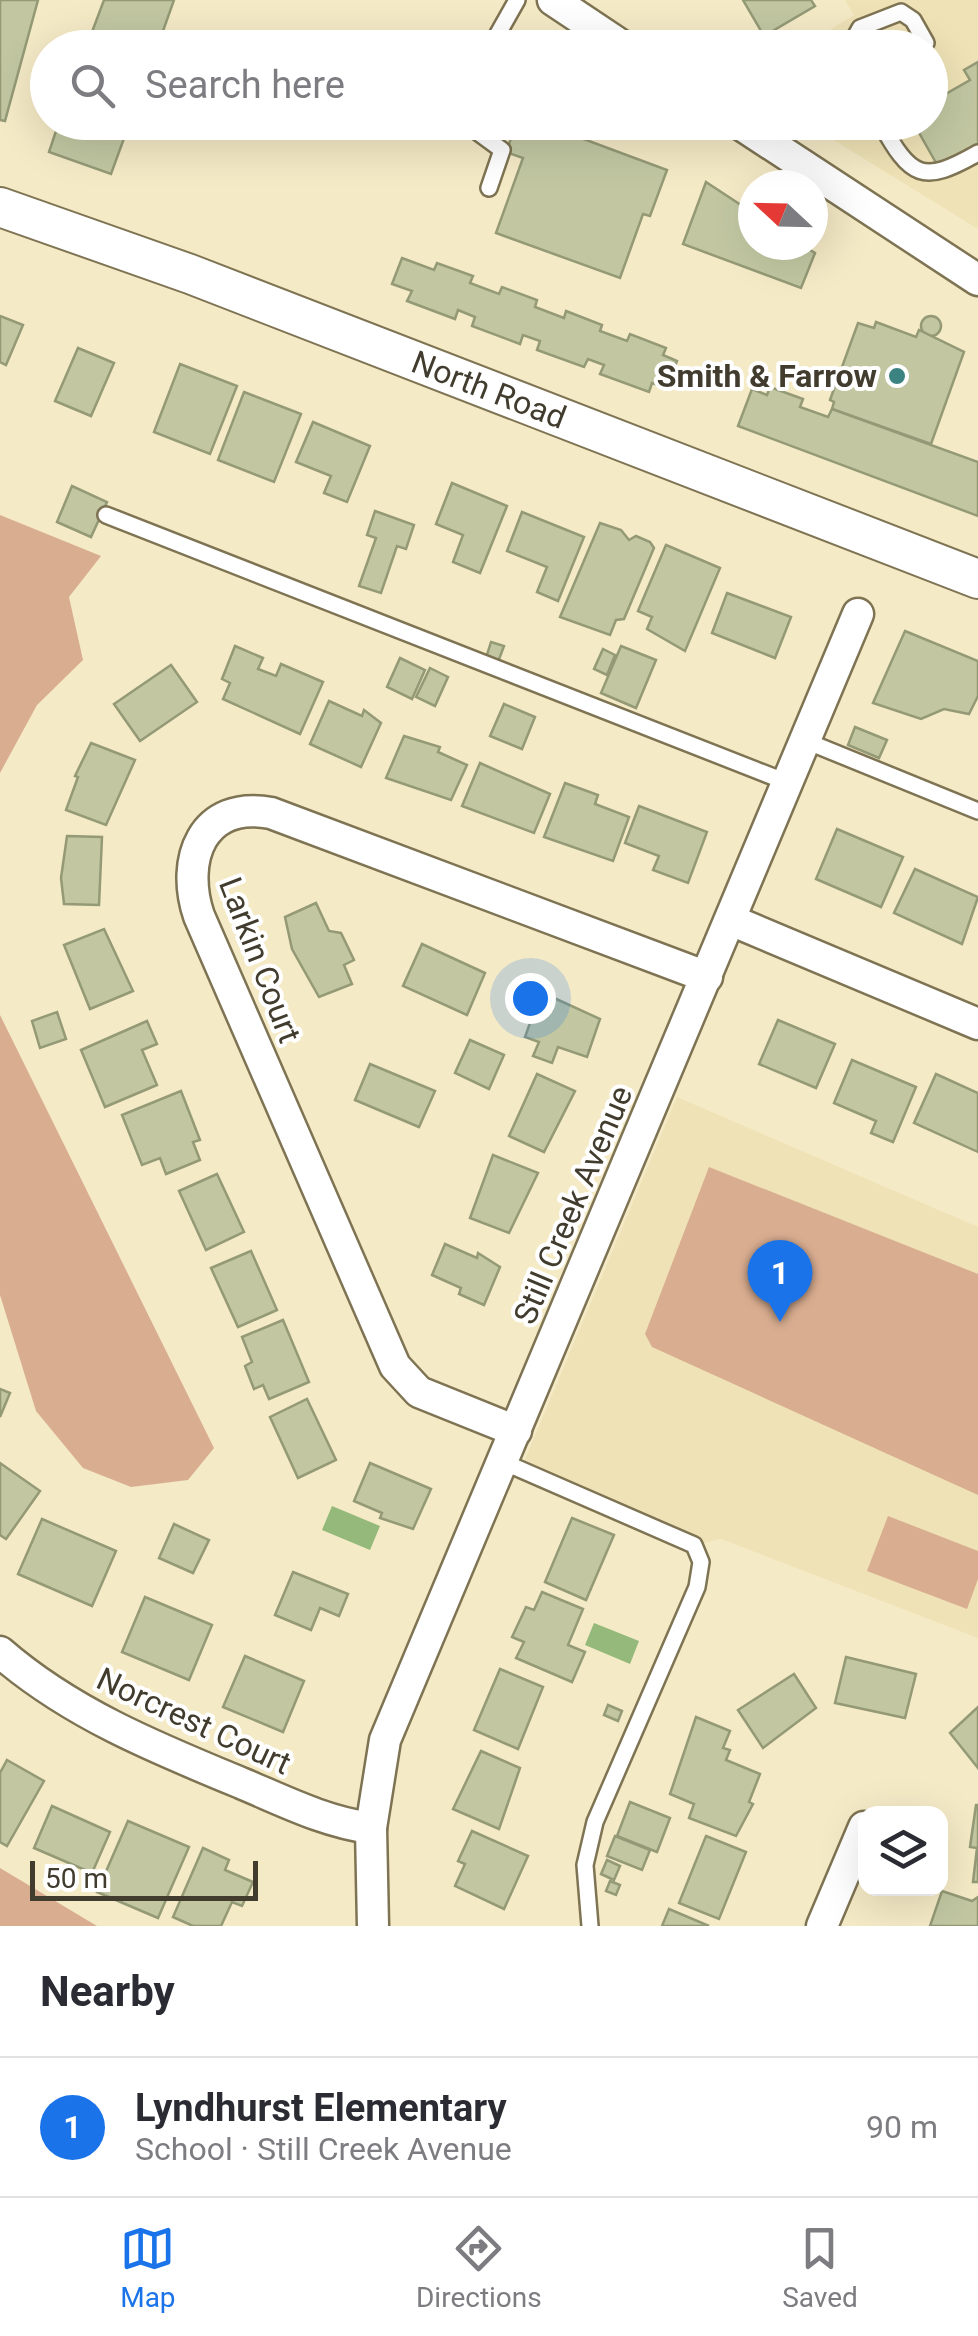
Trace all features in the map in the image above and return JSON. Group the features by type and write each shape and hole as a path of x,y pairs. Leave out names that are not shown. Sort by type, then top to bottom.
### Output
{"street":[{"path":"553,0 599,30"},
{"path":"764,140 978,280"},
{"name":"North Road","path":"0,207 190,274 978,579"},
{"name":"Still Creek Avenue","path":"373,1926 371,1828 385,1740 733,922 858,614"},
{"name":"Larkin Court","path":"516,1431 419,1392 395,1366 199,916 190,882 195,852 212,826 230,814 271,812 707,977"},
{"path":"733,922 978,1024"},
{"name":"Norcrest Court","path":"0,1652 69,1702 131,1737 330,1821 371,1828"},
{"path":"822,1926 858,1841"}],"lane":[{"path":"500,30 517,0"},
{"path":"859,30 901,12 919,30"},
{"path":"488,140 502,150 489,188"},
{"path":"890,140 898,154 921,172 933,175 978,153"},
{"path":"106,516 789,783"},
{"path":"806,741 978,811"},
{"path":"502,1461 694,1545 701,1562 697,1587 594,1822 585,1865 590,1926"}],"shaded area":[{"path":"845,0 978,0 978,229 834,140 948,140 948,30 829,30 854,15"},
{"path":"0,515 101,556 69,597 83,660 37,705 0,773"},
{"path":"0,1015 214,1448 188,1480 131,1487 83,1468 36,1411 0,1295"},
{"path":"677,1097 978,1227 978,1638 721,1539 694,1545 521,1469"},
{"path":"709,1167 978,1274 978,1495 652,1347 645,1334"},
{"path":"332,1506 380,1526 370,1550 322,1530"},
{"path":"888,1516 978,1551 978,1579 967,1609 867,1571"},
{"path":"594,1623 639,1641 630,1664 585,1645"},
{"path":"0,1868 97,1926 0,1926"}],"building":[{"path":"0,0 38,0 5,121 0,120"},
{"path":"104,0 174,0 163,30 93,30"},
{"path":"743,0 811,0 815,6 774,30 760,30"},
{"path":"978,62 978,146 939,168 923,140 948,140 948,93 970,80 964,70"},
{"path":"53,140 123,140 111,174 49,152"},
{"path":"510,140 586,140 667,170 650,216 643,214 620,278 496,233 523,158 506,152"},
{"path":"706,182 738,203 738,260 812,260 801,288 683,244"},
{"path":"402,258 434,270 437,263 473,276 470,283 499,294 502,287 537,300 535,307 564,318 566,311 602,325 600,331 627,341 630,334 666,348 663,355 677,361 667,388 652,383 649,392 600,374 604,365 588,359 584,367 537,350 540,341 523,335 520,344 472,326 475,317 458,310 455,319 407,301 412,291 392,284"},
{"path":"0,316 23,325 6,365 0,362"},
{"path":"931,316 941,326 931,336 921,326"},
{"name":"Smith & Farrow","path":"876,322 916,337 919,330 964,352 931,444 832,409 834,402 830,400 858,323 874,328"},
{"path":"78,348 114,363 91,416 55,401"},
{"path":"180,364 237,386 210,454 154,432"},
{"path":"770,387 803,399 800,407 828,417 832,409 978,462 978,516 738,426 752,389 767,395"},
{"path":"244,392 301,414 274,482 218,460"},
{"path":"313,422 370,446 347,502 324,493 331,476 296,462"},
{"path":"452,483 507,506 480,573 453,562 463,535 436,524"},
{"path":"72,486 107,502 91,537 57,522"},
{"path":"375,511 414,525 406,549 397,546 381,593 359,586 376,538 367,535"},
{"path":"522,512 584,537 558,601 537,592 547,567 507,551"},
{"path":"600,523 621,530 629,540 636,536 650,542 654,548 624,619 616,620 610,635 560,617"},
{"path":"666,545 720,568 685,651 647,629 652,617 638,611"},
{"path":"727,593 791,617 775,658 712,633"},
{"path":"905,631 978,661 978,696 969,714 944,709 921,719 873,703"},
{"path":"491,642 504,646 498,662 486,658"},
{"path":"235,646 263,658 258,669 276,676 281,664 323,682 300,734 223,699 230,683 222,679"},
{"path":"621,646 656,660 636,708 601,693"},
{"path":"603,649 615,655 607,675 594,669"},
{"path":"400,658 425,670 412,699 387,687"},
{"path":"171,665 197,702 140,741 114,704"},
{"path":"430,668 448,677 435,706 416,697"},
{"path":"329,701 362,716 364,710 381,723 361,767 310,744"},
{"path":"504,704 535,717 522,749 490,736"},
{"path":"855,727 887,740 879,758 848,745"},
{"path":"404,736 440,747 438,752 467,765 451,800 386,778"},
{"path":"91,743 135,760 106,825 66,810 78,777 75,776"},
{"path":"480,763 550,794 534,833 462,806"},
{"path":"565,783 598,795 595,804 629,817 613,861 544,837"},
{"path":"639,806 707,832 688,883 653,870 659,856 625,843"},
{"path":"837,829 903,857 881,907 816,879"},
{"path":"67,836 102,837 99,905 64,904 61,878"},
{"path":"915,869 978,897 962,944 894,913"},
{"path":"316,903 329,931 341,933 354,960 344,965 352,984 319,997 292,949 285,917"},
{"path":"104,929 133,991 90,1009 64,945"},
{"path":"422,944 485,973 467,1015 403,986"},
{"path":"541,992 600,1019 587,1057 558,1047 552,1063 533,1056 539,1042 525,1037"},
{"path":"57,1012 66,1039 40,1048 32,1021"},
{"path":"778,1020 835,1044 816,1088 759,1064"},
{"path":"147,1021 157,1044 142,1050 157,1085 105,1107 81,1050"},
{"path":"470,1040 504,1055 489,1089 455,1073"},
{"path":"852,1060 916,1087 893,1142 871,1133 876,1121 834,1103"},
{"path":"370,1064 435,1091 419,1127 355,1100"},
{"path":"537,1074 575,1091 544,1152 509,1136"},
{"path":"936,1074 978,1093 978,1152 914,1123"},
{"path":"181,1091 200,1140 193,1142 200,1160 166,1174 160,1158 142,1165 122,1115"},
{"path":"493,1155 538,1173 509,1233 470,1218"},
{"path":"217,1174 244,1232 206,1250 179,1191"},
{"path":"445,1244 477,1258 478,1253 500,1267 484,1305 459,1294 461,1288 432,1275"},
{"path":"251,1251 277,1310 238,1327 211,1268"},
{"path":"283,1320 309,1382 269,1399 263,1385 254,1389 245,1366 252,1362 242,1337"},
{"path":"0,1389 10,1393 0,1417"},
{"path":"307,1399 336,1460 298,1478 270,1417"},
{"path":"0,1463 40,1491 6,1539 0,1535"},
{"path":"370,1463 431,1489 413,1529 380,1518 382,1513 354,1501"},
{"path":"572,1518 614,1535 586,1600 545,1582"},
{"path":"42,1519 116,1551 92,1606 18,1574"},
{"path":"174,1524 209,1540 193,1573 159,1558"},
{"path":"293,1572 348,1594 339,1616 320,1608 311,1630 275,1615"},
{"path":"542,1592 583,1609 568,1645 585,1652 572,1682 516,1658 524,1642 512,1637 526,1607 534,1610"},
{"path":"145,1597 212,1625 189,1680 122,1652"},
{"path":"245,1656 304,1681 283,1732 223,1707"},
{"path":"846,1657 916,1674 905,1718 835,1703"},
{"path":"500,1669 543,1687 518,1749 474,1730"},
{"path":"794,1674 816,1708 763,1748 738,1710"},
{"path":"608,1705 622,1711 618,1721 604,1715"},
{"path":"978,1707 978,1768 950,1733"},
{"path":"696,1717 730,1731 723,1748 730,1750 726,1760 760,1774 749,1802 753,1804 736,1836 689,1818 694,1804 670,1794"},
{"path":"481,1751 520,1768 499,1829 453,1809"},
{"path":"7,1760 44,1781 7,1846 0,1842 0,1773"},
{"path":"630,1802 670,1818 657,1852 617,1836"},
{"path":"976,1805 978,1882 973,1882 977,1848 970,1847"},
{"path":"52,1806 110,1832 92,1873 34,1848"},
{"path":"128,1821 189,1847 158,1918 97,1892"},
{"path":"472,1831 528,1856 504,1909 455,1886 465,1864 458,1861"},
{"path":"615,1836 650,1850 642,1870 607,1856"},
{"path":"706,1836 746,1852 719,1919 679,1903"},
{"path":"203,1848 229,1860 225,1870 253,1882 242,1906 232,1902 221,1926 193,1926 173,1917"},
{"path":"607,1860 620,1866 614,1880 601,1874"},
{"path":"610,1881 620,1885 616,1895 606,1891"},
{"path":"948,1893 972,1901 978,1897 978,1926 930,1926 940,1896"},
{"path":"669,1909 709,1926 662,1926"}],"place":[{"name":"Smith & Farrow","path":"897,376"},
{"name":"Lyndhurst Elementary","path":"780,1322"}]}
